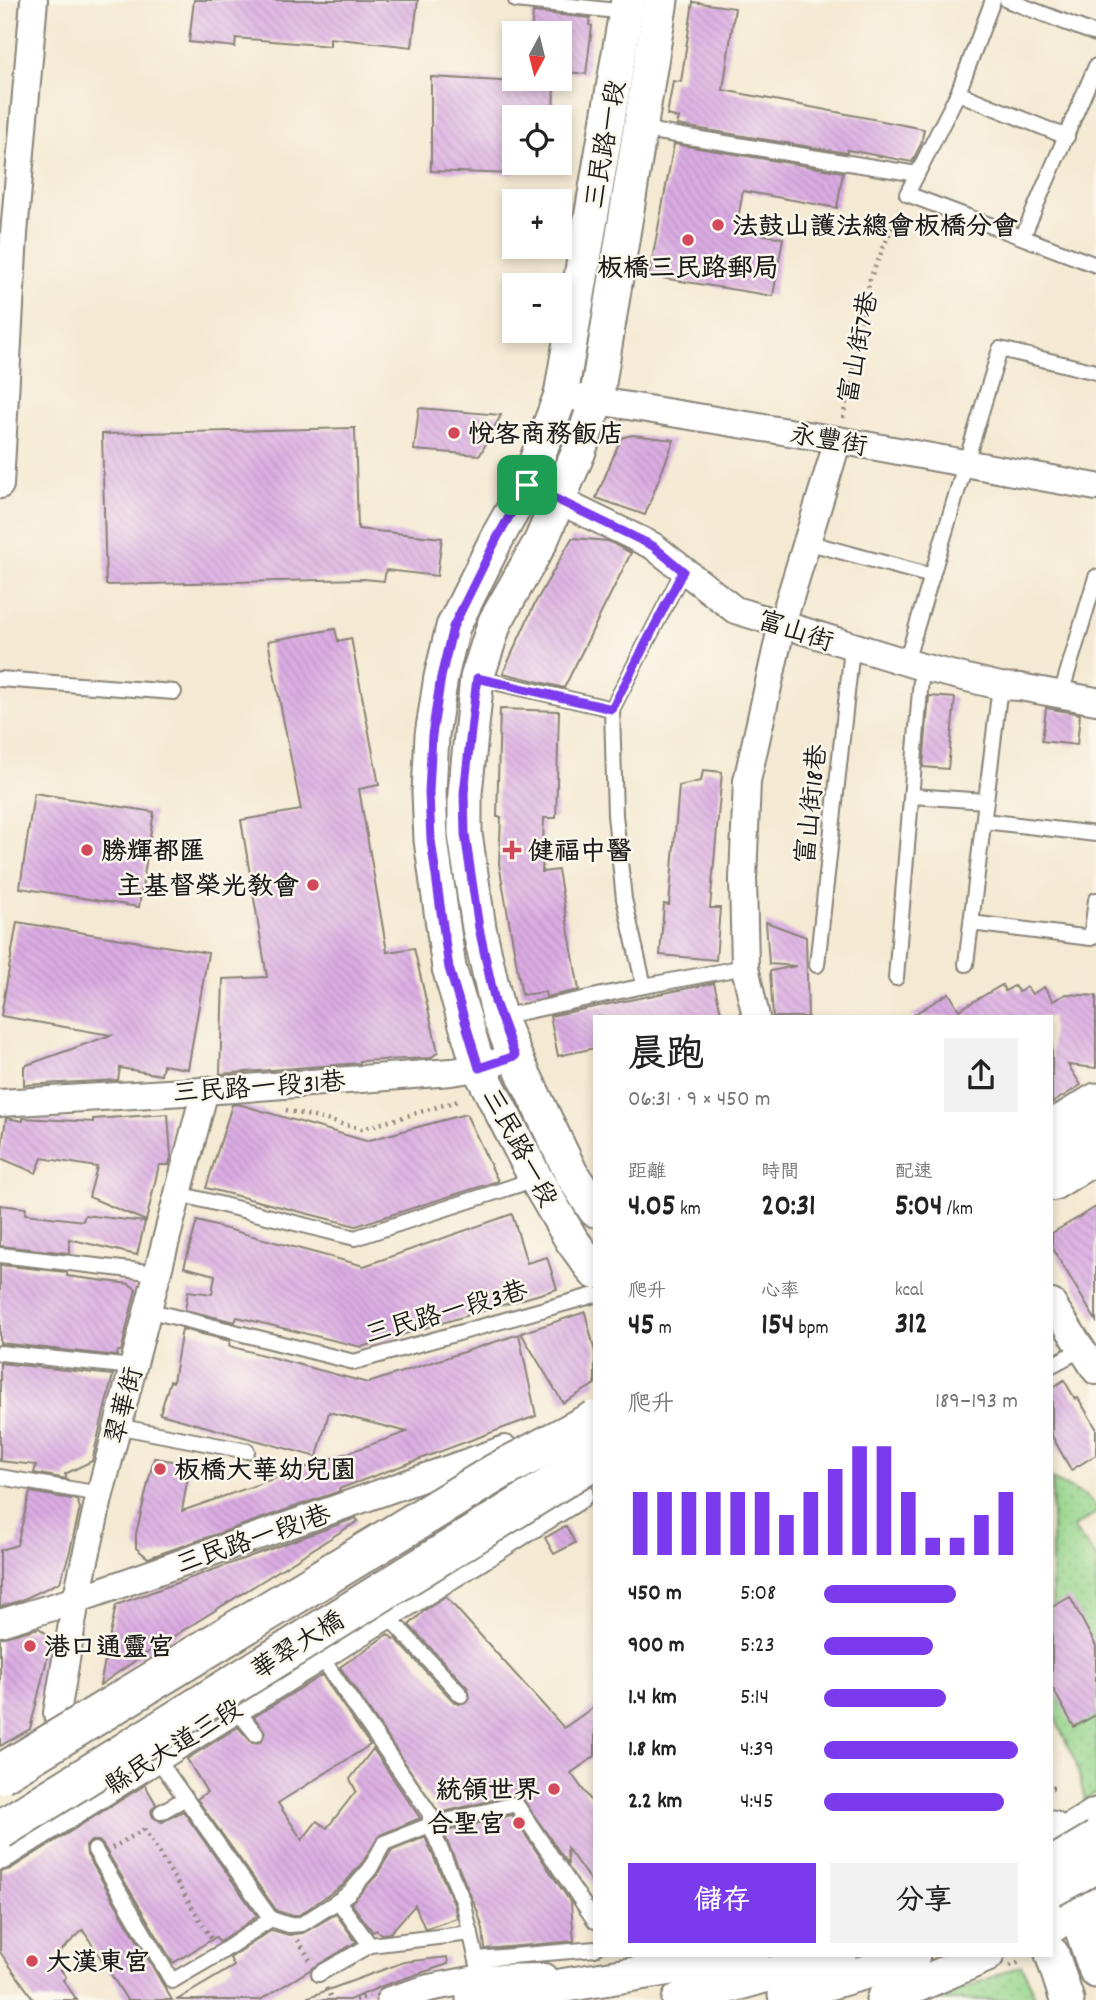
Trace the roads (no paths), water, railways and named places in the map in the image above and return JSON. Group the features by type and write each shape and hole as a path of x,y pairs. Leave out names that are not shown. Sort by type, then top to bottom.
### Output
{"highway":[{"path":"1053,1149 1096,1122"},
{"path":"1053,1180 1096,1154"},
{"name":"華翠大橋","path":"7,1773 496,1472 593,1421"},
{"path":"0,1810 87,1746 169,1693 549,1462 593,1443"},
{"name":"華翠大橋","path":"0,1830 593,1460"},
{"path":"7,1773 59,1722"}],"street":[{"path":"0,485 14,233 34,0"},
{"name":"三民路一段","path":"593,1207 571,1173 499,1017 479,928 465,834 464,793 477,678 495,622 541,541 579,451 596,401 661,0"},
{"name":"三民路一段","path":"593,1269 571,1239 536,1179 479,1068 449,968 431,840 429,792 441,677 453,627 497,538 527,485 561,395 627,6"},
{"name":"永豐街","path":"561,395 838,440 1096,487"},
{"name":"富山街7巷","path":"756,1015 745,967 743,879 747,781 782,624 838,440"},
{"name":"富山街","path":"527,485 653,546 734,610 914,665 1000,686 1096,701"},
{"path":"429,792 464,793"},
{"name":"三民路一段31巷","path":"0,1102 205,1090 479,1068 515,1056"},
{"name":"翠華街","path":"59,1722 57,1713 76,1600 100,1494 205,1090"},
{"path":"1053,1126 1096,1100"},
{"path":"1053,1199 1096,1174"},
{"path":"1053,1305 1096,1371"},
{"path":"143,1765 105,1775 74,1751 59,1722 505,1449 593,1401"},
{"name":"三民路一段1巷","path":"0,1623 76,1600 505,1449"},
{"name":"縣民大道三段","path":"0,1853 593,1482"},
{"path":"191,1643 212,1654 232,1675 239,1695 235,1708"},
{"path":"1053,1844 1096,1815"},
{"path":"1053,1844 1096,1838"},
{"path":"1053,1844 1069,1906 1096,1971"},
{"path":"1069,1906 1096,1866"},
{"path":"390,2000 429,1987 477,1979 727,1957"},
{"path":"678,2000 832,1957"},
{"path":"770,2000 877,1969 908,1957"},
{"path":"895,1995 927,1966 931,1957"},
{"path":"895,1995 982,1957"},
{"path":"1053,1957 1067,2000"}],"lane":[{"path":"516,0 627,6"},
{"path":"993,0 958,93 907,194 1096,265"},
{"path":"1007,0 1096,34"},
{"path":"1023,236 1096,66"},
{"path":"958,93 1067,137"},
{"path":"639,129 917,174"},
{"path":"896,978 912,796 914,665 932,576 1000,349 1096,372"},
{"path":"806,542 932,576"},
{"path":"644,986 624,899 615,815 612,709 683,571"},
{"path":"1061,694 1096,577"},
{"name":"富山街18巷","path":"817,965 852,648"},
{"path":"477,678 612,709"},
{"path":"0,679 174,692"},
{"path":"966,964 1000,686"},
{"path":"912,796 986,802"},
{"path":"984,821 1096,834"},
{"path":"971,923 1091,938 1096,900"},
{"path":"499,1017 745,967"},
{"path":"179,1194 355,1238 536,1179"},
{"path":"0,1255 157,1273"},
{"name":"三民路一段3巷","path":"148,1310 354,1362 593,1296"},
{"path":"1053,1365 1082,1349"},
{"path":"0,1353 133,1367"},
{"path":"116,1426 247,1451"},
{"path":"0,1477 100,1494"},
{"path":"386,1613 461,1695"},
{"path":"319,1654 430,1814 430,1825 463,1901 471,1933 477,1979"},
{"path":"235,1708 256,1734"},
{"path":"143,1765 186,1798 271,1919 289,1925 302,1924 338,1901 351,1892 370,1868 384,1843 430,1825 516,1804 593,1919"},
{"path":"161,1812 186,1798"},
{"path":"97,1853 172,1981 271,1919"},
{"path":"338,1901 370,1945"},
{"path":"319,1974 370,1945 471,1933"}],"place":[{"name":"法鼓山護法總會板橋分會","path":"718,225"},
{"name":"板橋三民路郵局","path":"688,240"},
{"name":"悅客商務飯店","path":"454,433"},
{"name":"勝輝都匯","path":"87,850"},
{"name":"健福中醫","path":"512,850"},
{"name":"主基督榮光教會","path":"313,885"},
{"name":"板橋大華幼兒園","path":"160,1469"},
{"name":"港口通靈宮","path":"30,1646"},
{"name":"統領世界","path":"554,1789"},
{"name":"合聖宮","path":"519,1823"},
{"name":"大漢東宮","path":"32,1961"}]}
